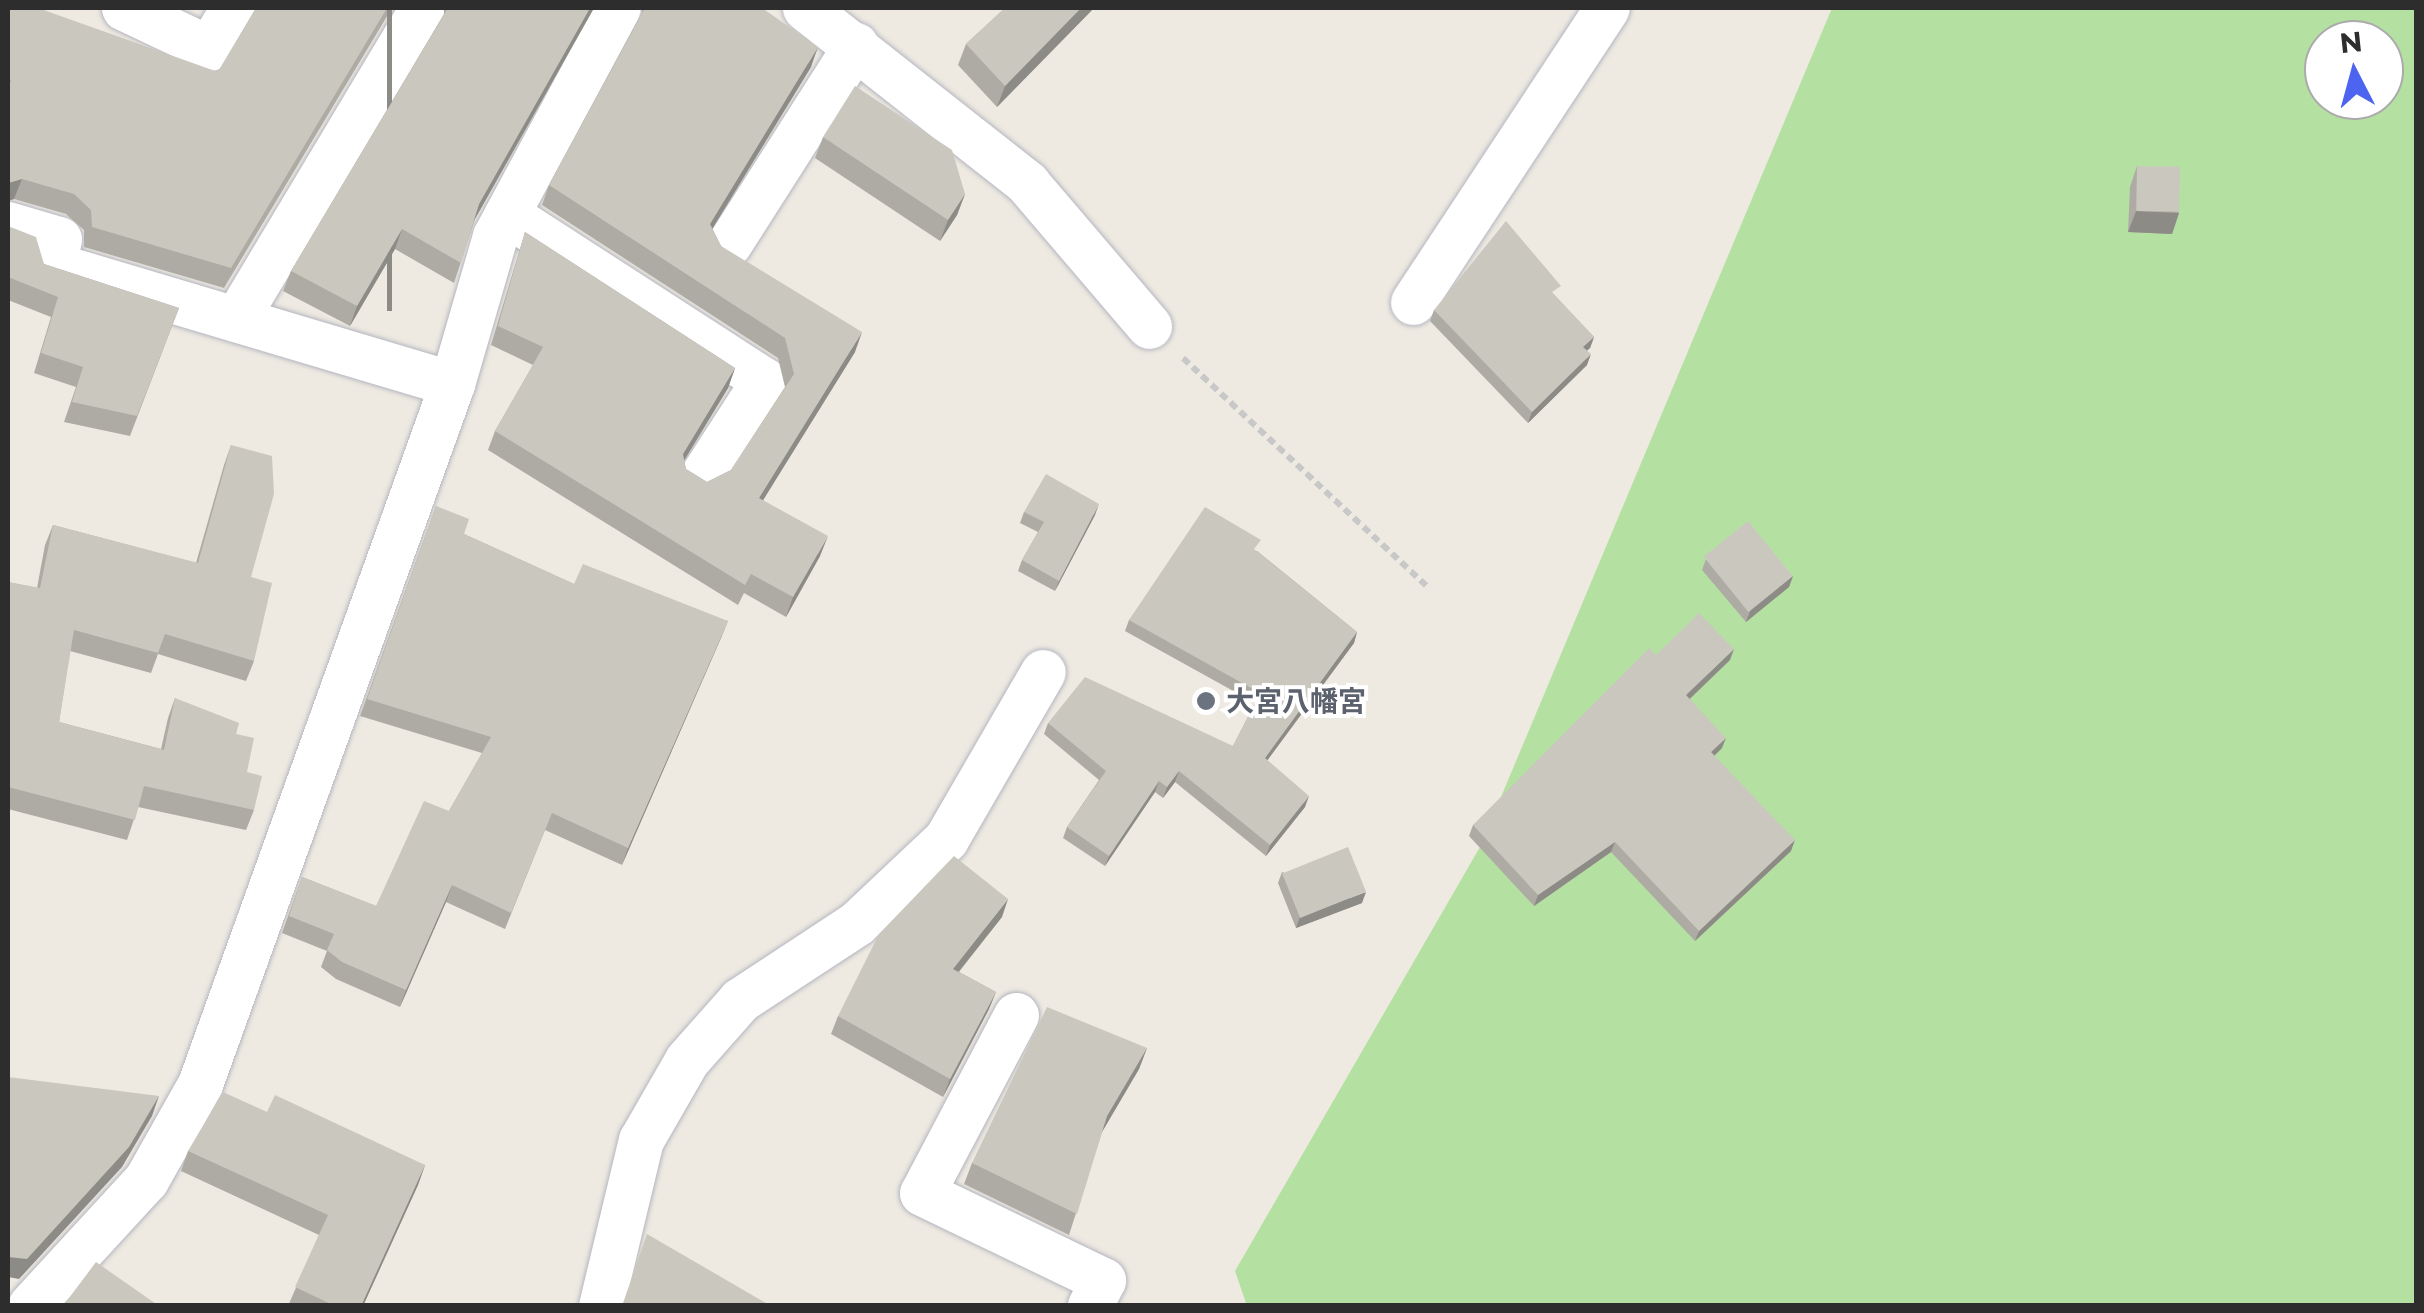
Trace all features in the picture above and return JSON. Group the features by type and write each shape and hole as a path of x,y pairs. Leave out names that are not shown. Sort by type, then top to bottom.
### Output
{"street":[{"path":"124,8 209,48 233,8"},
{"path":"236,319 422,8"},
{"path":"30,1306 146,1180 200,1084 452,384 506,214 618,8"},
{"path":"805,8 1027,183 1149,326"},
{"path":"1413,302 1607,8"},
{"path":"729,244 856,46"},
{"path":"506,214 764,380 702,476"},
{"path":"8,224 59,239 54,265 452,384"},
{"path":"602,1306 641,1140 687,1060 740,1000 857,922 946,839 1043,672"},
{"path":"1016,1014 922,1194 1103,1280 1090,1306"}],"path":[{"path":"1149,326 1429,588"}],"green space":[{"path":"1832,8 2416,8 2416,1305 1247,1306 1235,1271 1480,847"}],"building":[{"path":"8,8 38,8 218,72 256,8 387,8 231,268 92,227 91,210 74,194 22,179 8,183"},
{"path":"448,8 590,8 479,204 461,263 402,229 357,306 291,271"},
{"path":"645,8 762,8 818,47 710,224 721,246 862,332 759,498 828,536 793,597 751,574 745,585 495,431 543,347 498,326 525,232 735,368 683,454 686,469 707,482 731,470 794,374 785,338 549,185"},
{"path":"1005,8 1081,8 1005,86 966,44"},
{"path":"855,86 952,150 965,194 948,220 823,137"},
{"path":"2137,166 2180,167 2179,212 2136,211"},
{"path":"1506,221 1561,286 1552,292 1594,337 1583,347 1591,354 1532,412 1434,310"},
{"path":"8,226 36,237 44,264 179,308 137,416 72,402 83,367 41,353 58,297 8,277"},
{"path":"231,445 272,456 274,494 251,577 272,583 254,661 165,634 158,653 74,630 59,722 164,750 175,698 239,723 236,734 254,738 247,772 262,776 254,810 144,786 135,820 8,787 8,582 40,588 53,525 198,563"},
{"path":"1046,474 1099,504 1059,581 1022,560 1044,522 1024,512"},
{"path":"436,506 469,519 464,534 574,584 583,564 728,621 628,848 552,813 511,913 452,885 406,990 342,962 327,950 334,934 289,916 302,877 376,906 424,801 449,811 491,737 367,699"},
{"path":"1205,507 1261,540 1254,549 1357,632 1265,758 1309,796 1270,845 1179,771 1167,787 1159,781 1109,856 1067,827 1106,771 1048,723 1085,677 1233,746 1260,693 1129,620"},
{"path":"1748,521 1793,576 1748,612 1704,557"},
{"path":"1699,613 1734,649 1686,695 1726,738 1711,752 1795,840 1699,931 1615,842 1538,895 1473,825 1649,648 1656,655"},
{"path":"1348,847 1366,892 1300,918 1282,874"},
{"path":"954,856 1008,899 953,969 996,992 950,1079 838,1016 879,934"},
{"path":"1047,1007 1147,1048 1107,1116 1077,1214 972,1163"},
{"path":"8,1077 159,1096 129,1147 27,1259 8,1257"},
{"path":"223,1092 267,1112 275,1095 425,1165 361,1306 335,1306 295,1287 328,1215 188,1151"},
{"path":"647,1234 771,1306 622,1306"},
{"path":"96,1262 159,1306 63,1306"}],"place":[{"name":"大宮八幡宮","path":"1206,701"}]}
